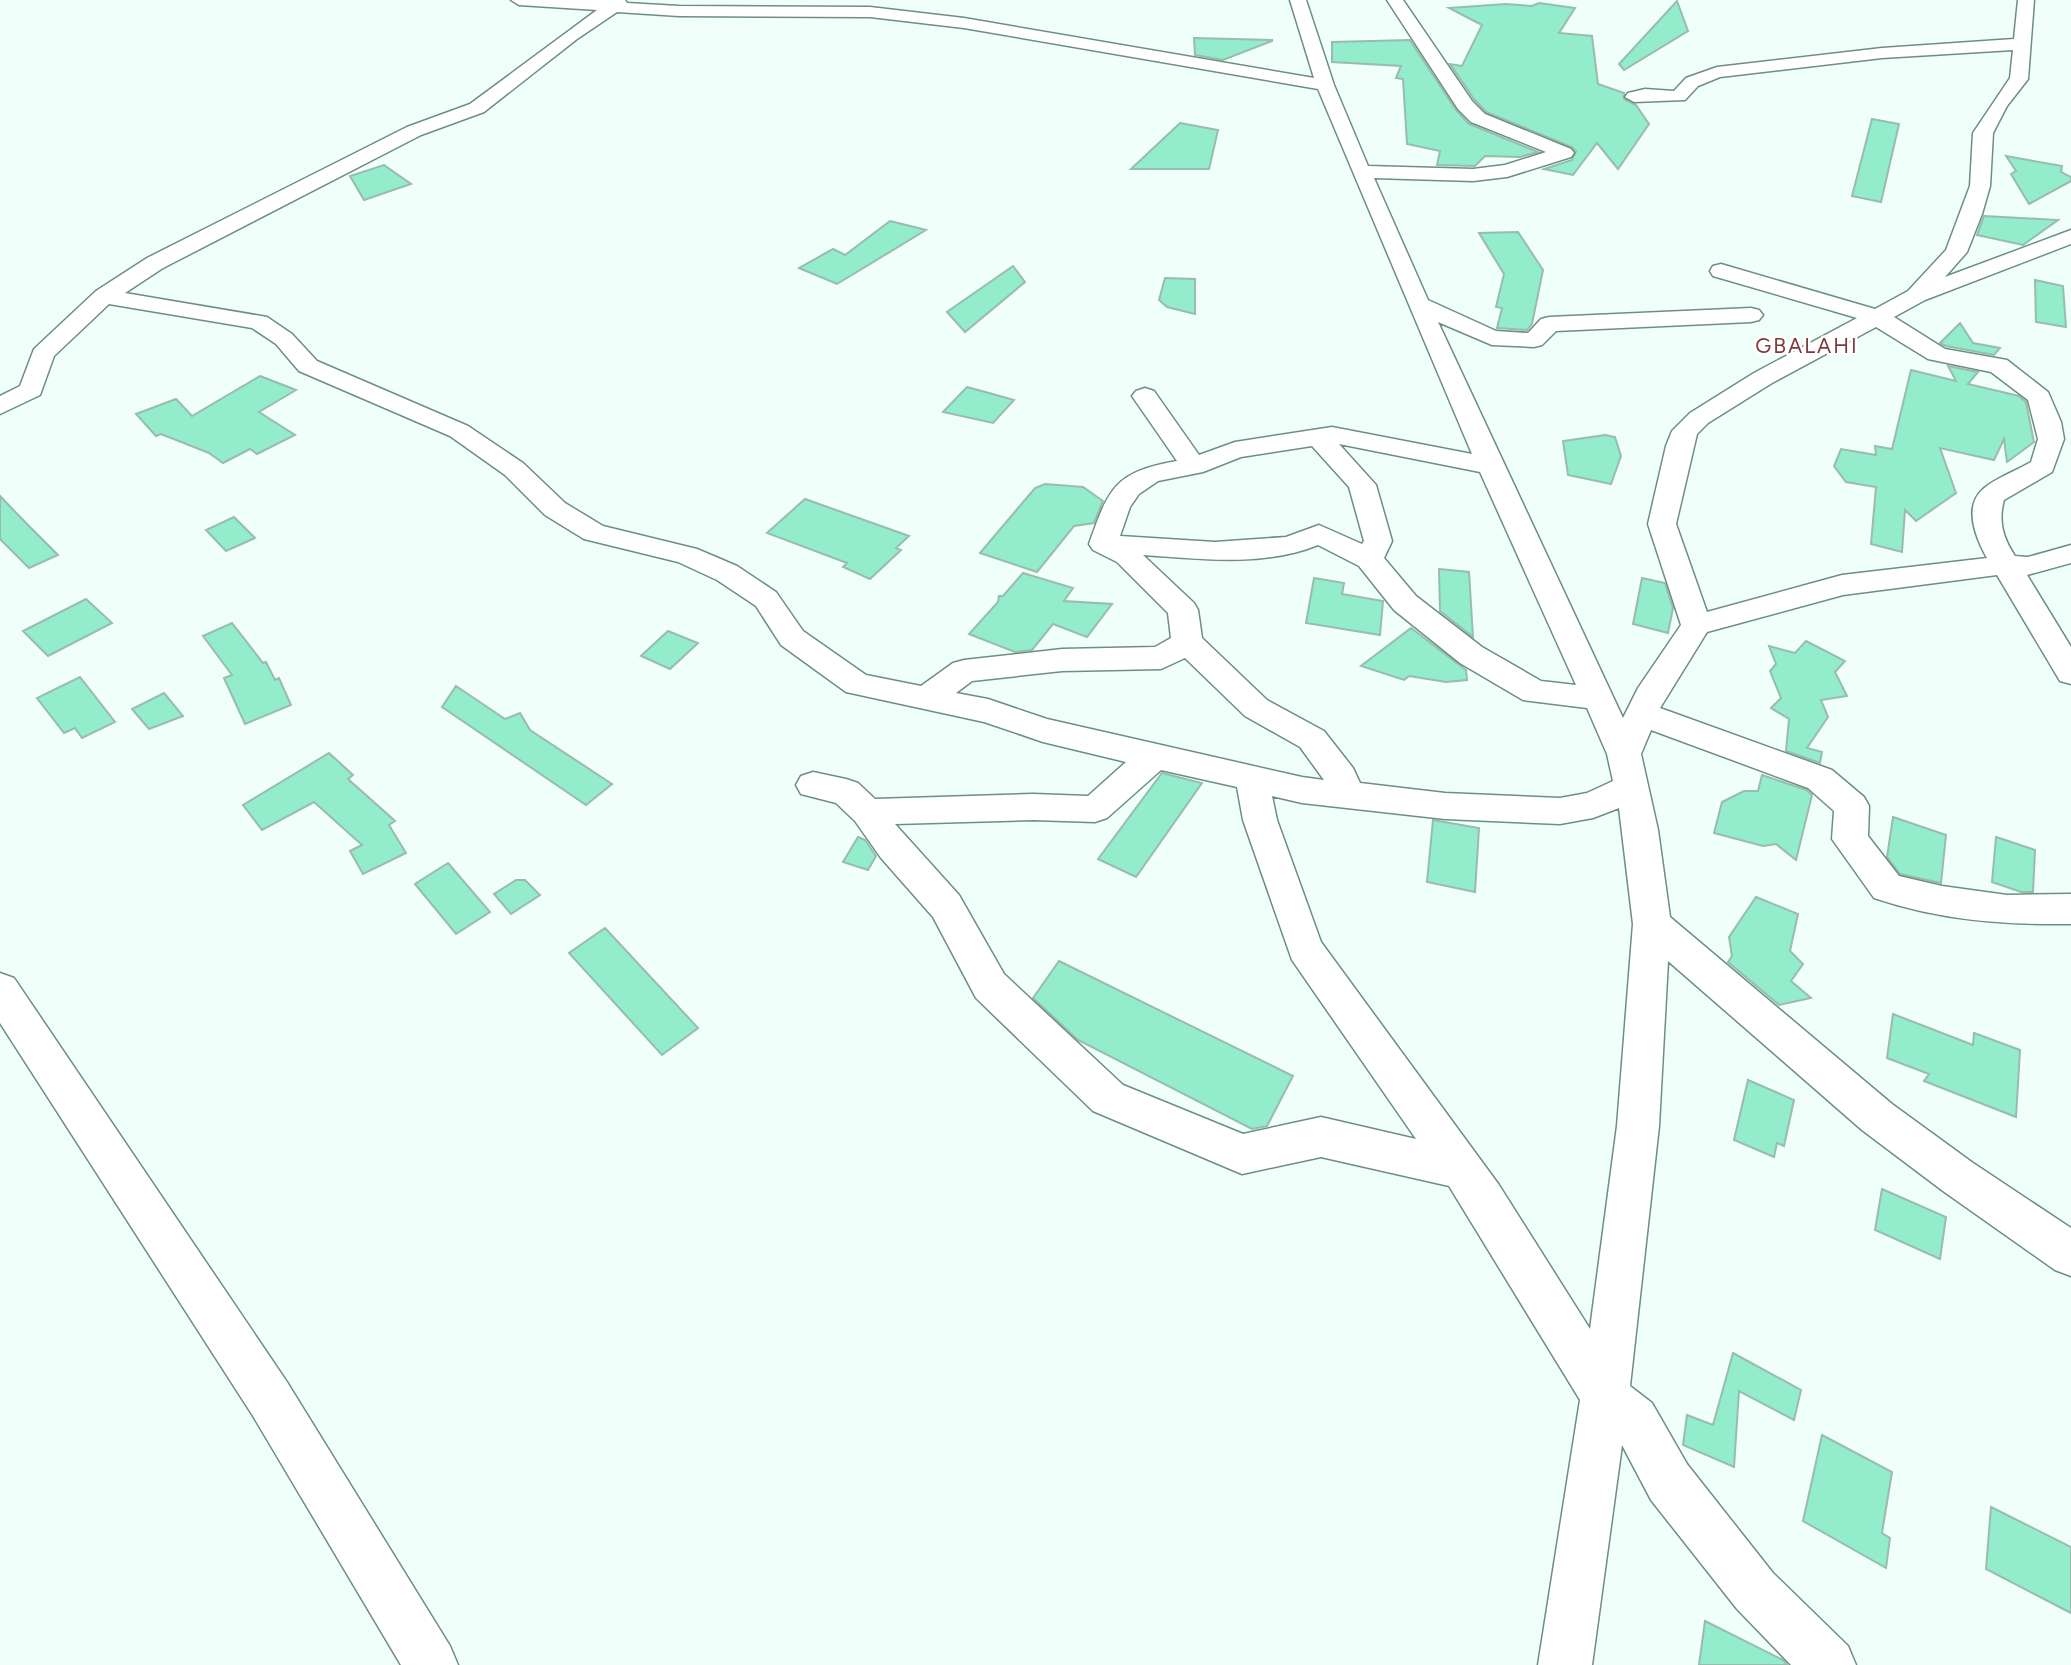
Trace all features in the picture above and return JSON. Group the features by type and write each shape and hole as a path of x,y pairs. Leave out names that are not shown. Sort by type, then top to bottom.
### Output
{"street":[{"path":"519,0 870,12 964,23 1325,85"},
{"path":"1298,0 1325,85 1420,305 1490,466 1624,754 1640,830 1652,924 1638,1126 1605,1395 1564,1665"},
{"path":"1363,172 1473,175 1507,171 1564,152 1478,118 1465,105 1395,0"},
{"path":"1916,296 1956,252 1972,214 1980,186 1983,133 1999,105 2019,79 2026,0"},
{"path":"0,406 31,390 43,354 104,296 155,263 217,230 414,131 477,108 570,35 618,4"},
{"path":"1634,97 1645,93 1668,98 1679,96 1692,82 1717,72 1882,53 2021,44"},
{"path":"1696,625 1662,523 1679,446 1685,431 1699,418 1763,378 1916,296 2071,236"},
{"path":"1721,271 1877,317 1937,354 1998,365 2039,397 2051,439 2043,466 1992,496 1987,513 1990,539 2003,565 2069,668"},
{"path":"104,296 259,321 284,340 308,366 460,430 475,444 514,469 555,509 594,533 687,555 727,573 766,599 792,638 857,684 988,711 1043,730 1302,790 1445,806 1560,811 1593,804 1631,788"},
{"path":"1420,305 1492,338 1534,340 1549,324 1751,315"},
{"path":"1145,396 1194,466"},
{"path":"1103,544 1116,507 1129,488 1150,474 1194,466 1235,450 1332,435 1490,466"},
{"path":"1318,437 1362,485 1378,541 1369,559"},
{"path":"1103,544 1215,551 1290,546 1319,534 1369,559 1405,603 1471,655 1534,692 1597,698"},
{"path":"1103,544 1127,556 1183,610 1187,642 1256,708 1312,739 1341,777 1346,795"},
{"path":"1624,754 1649,696 1696,625 1842,585 2003,565 2029,566 2071,554"},
{"path":"925,699 964,671 1062,660 1161,658 1187,642"},
{"path":"1641,714 1820,779 1852,806 1850,839 1887,888 1942,901 2007,910 2071,909"},
{"path":"867,812 1033,807 1095,809 1150,760 1159,757"},
{"path":"1252,779 1260,820 1305,949 1462,1170 1605,1395 1635,1420 1669,1482 1755,1591 1829,1665"},
{"path":"813,785 846,792 867,812 894,848 946,906 990,986 1108,1098 1242,1154 1321,1138 1462,1170"},
{"path":"1652,924 1877,1117 1958,1177 2071,1254"},
{"path":"0,990 270,1399 431,1665"}],"building":[{"path":"1677,1 1688,31 1624,70 1619,64"},
{"path":"1539,3 1575,8 1559,33 1592,36 1598,84 1624,93 1624,99 1636,105 1649,124 1618,169 1597,143 1573,175 1544,169 1572,160 1576,151 1486,112 1450,64 1462,66 1482,25 1449,8 1506,4 1532,6"},
{"path":"1194,38 1272,41 1223,60 1195,55"},
{"path":"1410,40 1456,110 1469,124 1538,152 1520,157 1485,156 1475,166 1437,165 1440,151 1407,144 1403,79 1396,78 1401,66 1332,62 1332,42"},
{"path":"1872,119 1899,124 1881,202 1852,196"},
{"path":"1180,123 1218,130 1209,169 1131,169"},
{"path":"2006,156 2062,166 2061,172 2071,177 2071,181 2029,204 2011,174 2016,171"},
{"path":"384,165 411,184 364,200 350,176"},
{"path":"1984,216 2058,220 2023,245 1977,235"},
{"path":"890,221 926,230 837,284 799,268 833,249 845,255"},
{"path":"1518,232 1543,270 1532,324 1527,330 1497,328 1502,308 1496,307 1504,274 1479,233"},
{"path":"1013,266 1025,282 965,332 947,312"},
{"path":"1165,278 1195,279 1195,314 1167,307 1159,300"},
{"path":"2035,280 2063,286 2066,327 2036,322"},
{"path":"1960,323 1973,343 2000,348 1994,355 1940,343"},
{"path":"1948,366 1978,372 1968,384 2019,396 2026,402 2034,442 2007,462 2004,439 1994,460 1940,448 1956,493 1916,521 1905,510 1902,552 1871,544 1876,487 1846,482 1834,466 1841,449 1876,455 1875,446 1892,449 1911,370 1956,381"},
{"path":"260,376 296,390 259,412 295,435 257,454 250,449 223,463 209,453 161,434 156,436 136,414 176,399 192,416"},
{"path":"967,387 1014,400 993,423 943,412"},
{"path":"1605,435 1615,437 1621,456 1611,484 1568,475 1563,441"},
{"path":"1045,484 1083,487 1103,501 1094,523 1074,526 1037,572 980,553 1035,488"},
{"path":"0,496 58,555 29,568 0,539"},
{"path":"805,499 909,536 896,548 901,550 870,579 843,567 847,563 767,533"},
{"path":"234,517 255,538 226,551 206,530"},
{"path":"1439,569 1469,572 1473,637 1440,611"},
{"path":"1023,573 1073,588 1064,601 1112,604 1087,637 1053,624 1032,650 1015,652 969,634 998,602 999,596 1003,596"},
{"path":"1314,578 1344,583 1342,594 1383,601 1380,635 1306,623"},
{"path":"1642,578 1665,583 1673,608 1668,633 1633,624"},
{"path":"86,599 112,623 48,656 23,631"},
{"path":"232,623 263,663 266,662 275,680 279,678 291,705 245,724 224,678 232,675 203,636"},
{"path":"1411,628 1466,670 1467,680 1446,682 1409,676 1404,680 1361,666"},
{"path":"668,631 698,643 670,669 641,656"},
{"path":"1806,641 1845,661 1835,672 1847,696 1821,700 1828,717 1807,748 1822,752 1820,763 1786,751 1789,719 1771,708 1781,698 1770,671 1776,664 1769,646 1795,653"},
{"path":"80,677 115,722 82,738 75,728 64,733 37,698"},
{"path":"456,686 505,719 520,713 530,730 612,784 586,805 442,707"},
{"path":"164,693 183,716 149,729 132,709"},
{"path":"329,753 353,775 348,779 395,821 389,825 406,853 363,874 350,851 362,845 314,802 262,830 243,805"},
{"path":"1162,773 1202,783 1136,877 1098,859"},
{"path":"1762,775 1807,790 1812,795 1796,860 1776,844 1763,846 1714,833 1722,802 1744,791 1758,791"},
{"path":"1893,817 1946,835 1941,883 1900,874 1887,857"},
{"path":"1433,820 1479,828 1475,892 1427,882"},
{"path":"858,837 865,840 876,856 868,870 843,862"},
{"path":"1996,837 2035,850 2033,892 2021,892 1992,882"},
{"path":"448,863 490,912 456,934 415,884"},
{"path":"516,880 525,880 540,895 511,914 494,894"},
{"path":"1756,897 1798,914 1790,951 1803,964 1791,981 1811,998 1779,1005 1728,962 1732,956 1729,937"},
{"path":"605,928 698,1028 662,1055 569,953"},
{"path":"1059,961 1293,1076 1267,1126 1252,1129 1078,1040 1033,998"},
{"path":"1893,1014 1973,1045 1974,1033 2020,1050 2016,1117 1924,1081 1929,1074 1887,1058"},
{"path":"1748,1080 1794,1100 1784,1146 1777,1143 1774,1157 1734,1140"},
{"path":"1882,1189 1946,1217 1940,1259 1875,1230"},
{"path":"1733,1353 1801,1390 1794,1420 1739,1391 1734,1467 1683,1445 1687,1415 1713,1425"},
{"path":"1822,1435 1892,1472 1882,1533 1890,1538 1886,1568 1803,1521"},
{"path":"1991,1507 2071,1547 2071,1613 1986,1569"},
{"path":"1705,1621 1783,1660 1787,1665 1699,1665"}],"district":[{"name":"GBALAHI","path":"1807,345"}]}
